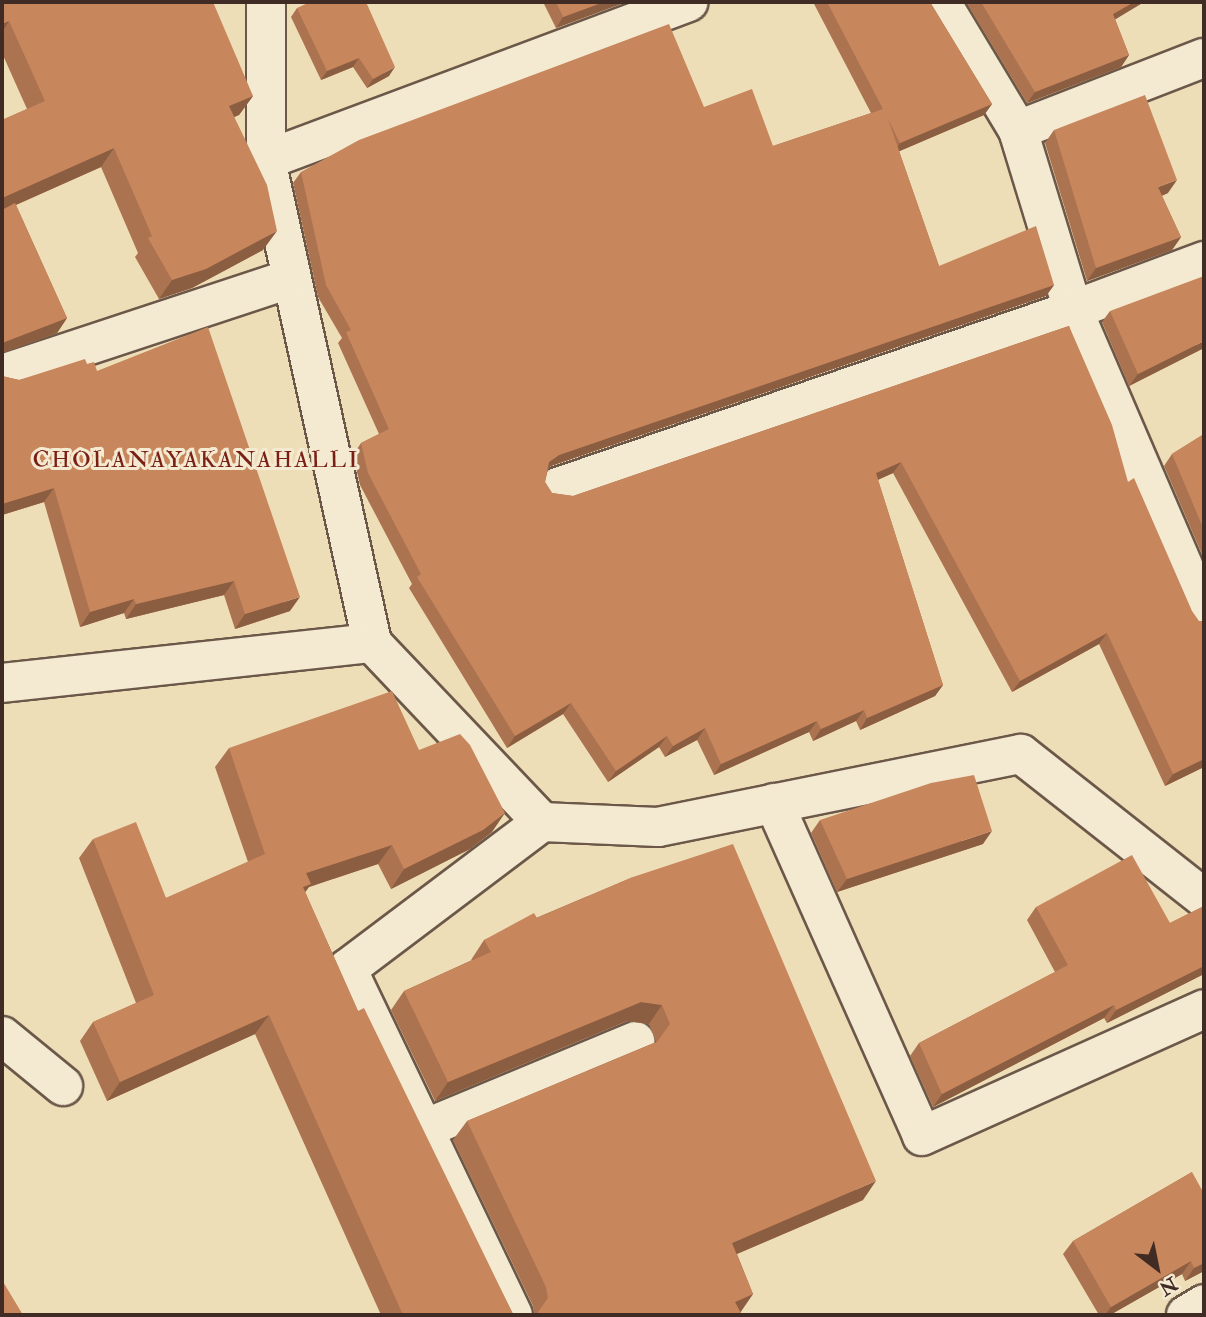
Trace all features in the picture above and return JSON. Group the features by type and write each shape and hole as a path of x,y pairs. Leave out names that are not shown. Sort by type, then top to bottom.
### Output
{"street":[{"path":"267,2 267,160 289,279 372,643 542,822"},
{"path":"267,160 688,2"},
{"path":"941,2 1018,130 1073,310 1204,614"},
{"path":"1018,130 1204,58"},
{"path":"558,488 1073,310 1204,261"},
{"path":"2,374 289,279"},
{"path":"2,683 372,643"},
{"path":"513,1315 347,970 542,822 658,827 1021,754 1204,898"},
{"path":"774,803 922,1136 1204,1009"},
{"path":"2,1036 63,1086"},
{"path":"424,1129 635,1041"},
{"path":"1186,1315 1204,1304"}],"building":[{"path":"2,2 213,2 253,96 229,106 267,185 277,231 206,269 172,280 148,238 152,236 114,148 2,198 2,120 45,101 9,21 2,24"},
{"path":"310,2 366,2 395,67 373,79 359,58 327,71 297,8"},
{"path":"556,2 604,2 563,17"},
{"path":"827,2 930,2 992,104 900,143 888,119 939,266 1036,226 1054,285 559,455 549,462 545,482 552,493 573,496 1069,326 1112,425 1128,482 1134,478 1192,611 1199,621 1204,621 1204,759 1173,774 1107,633 1020,681 901,462 876,473 943,685 867,718 864,710 821,729 817,721 721,764 705,728 673,746 667,736 616,771 571,703 515,736 417,577 421,574 368,473 361,443 389,429 346,332 351,330 326,285 301,172 359,140 669,24 704,107 752,89 773,146 883,109"},
{"path":"981,2 1134,2 1113,14 1129,55 1035,92"},
{"path":"1145,95 1177,180 1158,187 1181,237 1096,268 1054,130"},
{"path":"15,203 67,318 2,343 2,210"},
{"path":"1204,276 1204,341 1138,374 1110,311"},
{"path":"208,327 300,597 245,614 234,581 136,604 134,599 90,612 54,488 2,504 2,376 19,380 85,359 87,364 94,362 97,371"},
{"path":"1204,434 1204,530 1172,454"},
{"path":"392,691 419,750 460,734 470,745 505,813 483,830 404,869 392,845 306,873 311,884 303,887 358,1011 364,1008 513,1314 536,1315 403,1315 269,1015 120,1082 93,1022 154,995 93,839 136,822 166,898 265,854 229,748"},
{"path":"974,775 992,831 847,879 820,820 931,783"},
{"path":"733,844 876,1181 732,1243 753,1294 735,1302 742,1315 536,1315 548,1298 546,1287 467,1121 657,1042 670,1024 662,1005 641,1002 448,1082 404,991 491,952 484,940 534,913 537,918 633,877"},
{"path":"1132,855 1170,923 1204,906 1204,966 1116,1010 1114,1005 942,1094 919,1043 1068,965 1036,907"},
{"path":"1192,1172 1202,1190 1204,1189 1204,1263 1194,1268 1191,1261 1111,1307 1073,1241"},
{"path":"2,1280 23,1315 2,1315"}],"district":[{"name":"CHOLANAYAKANAHALLI","path":"196,460"}]}
